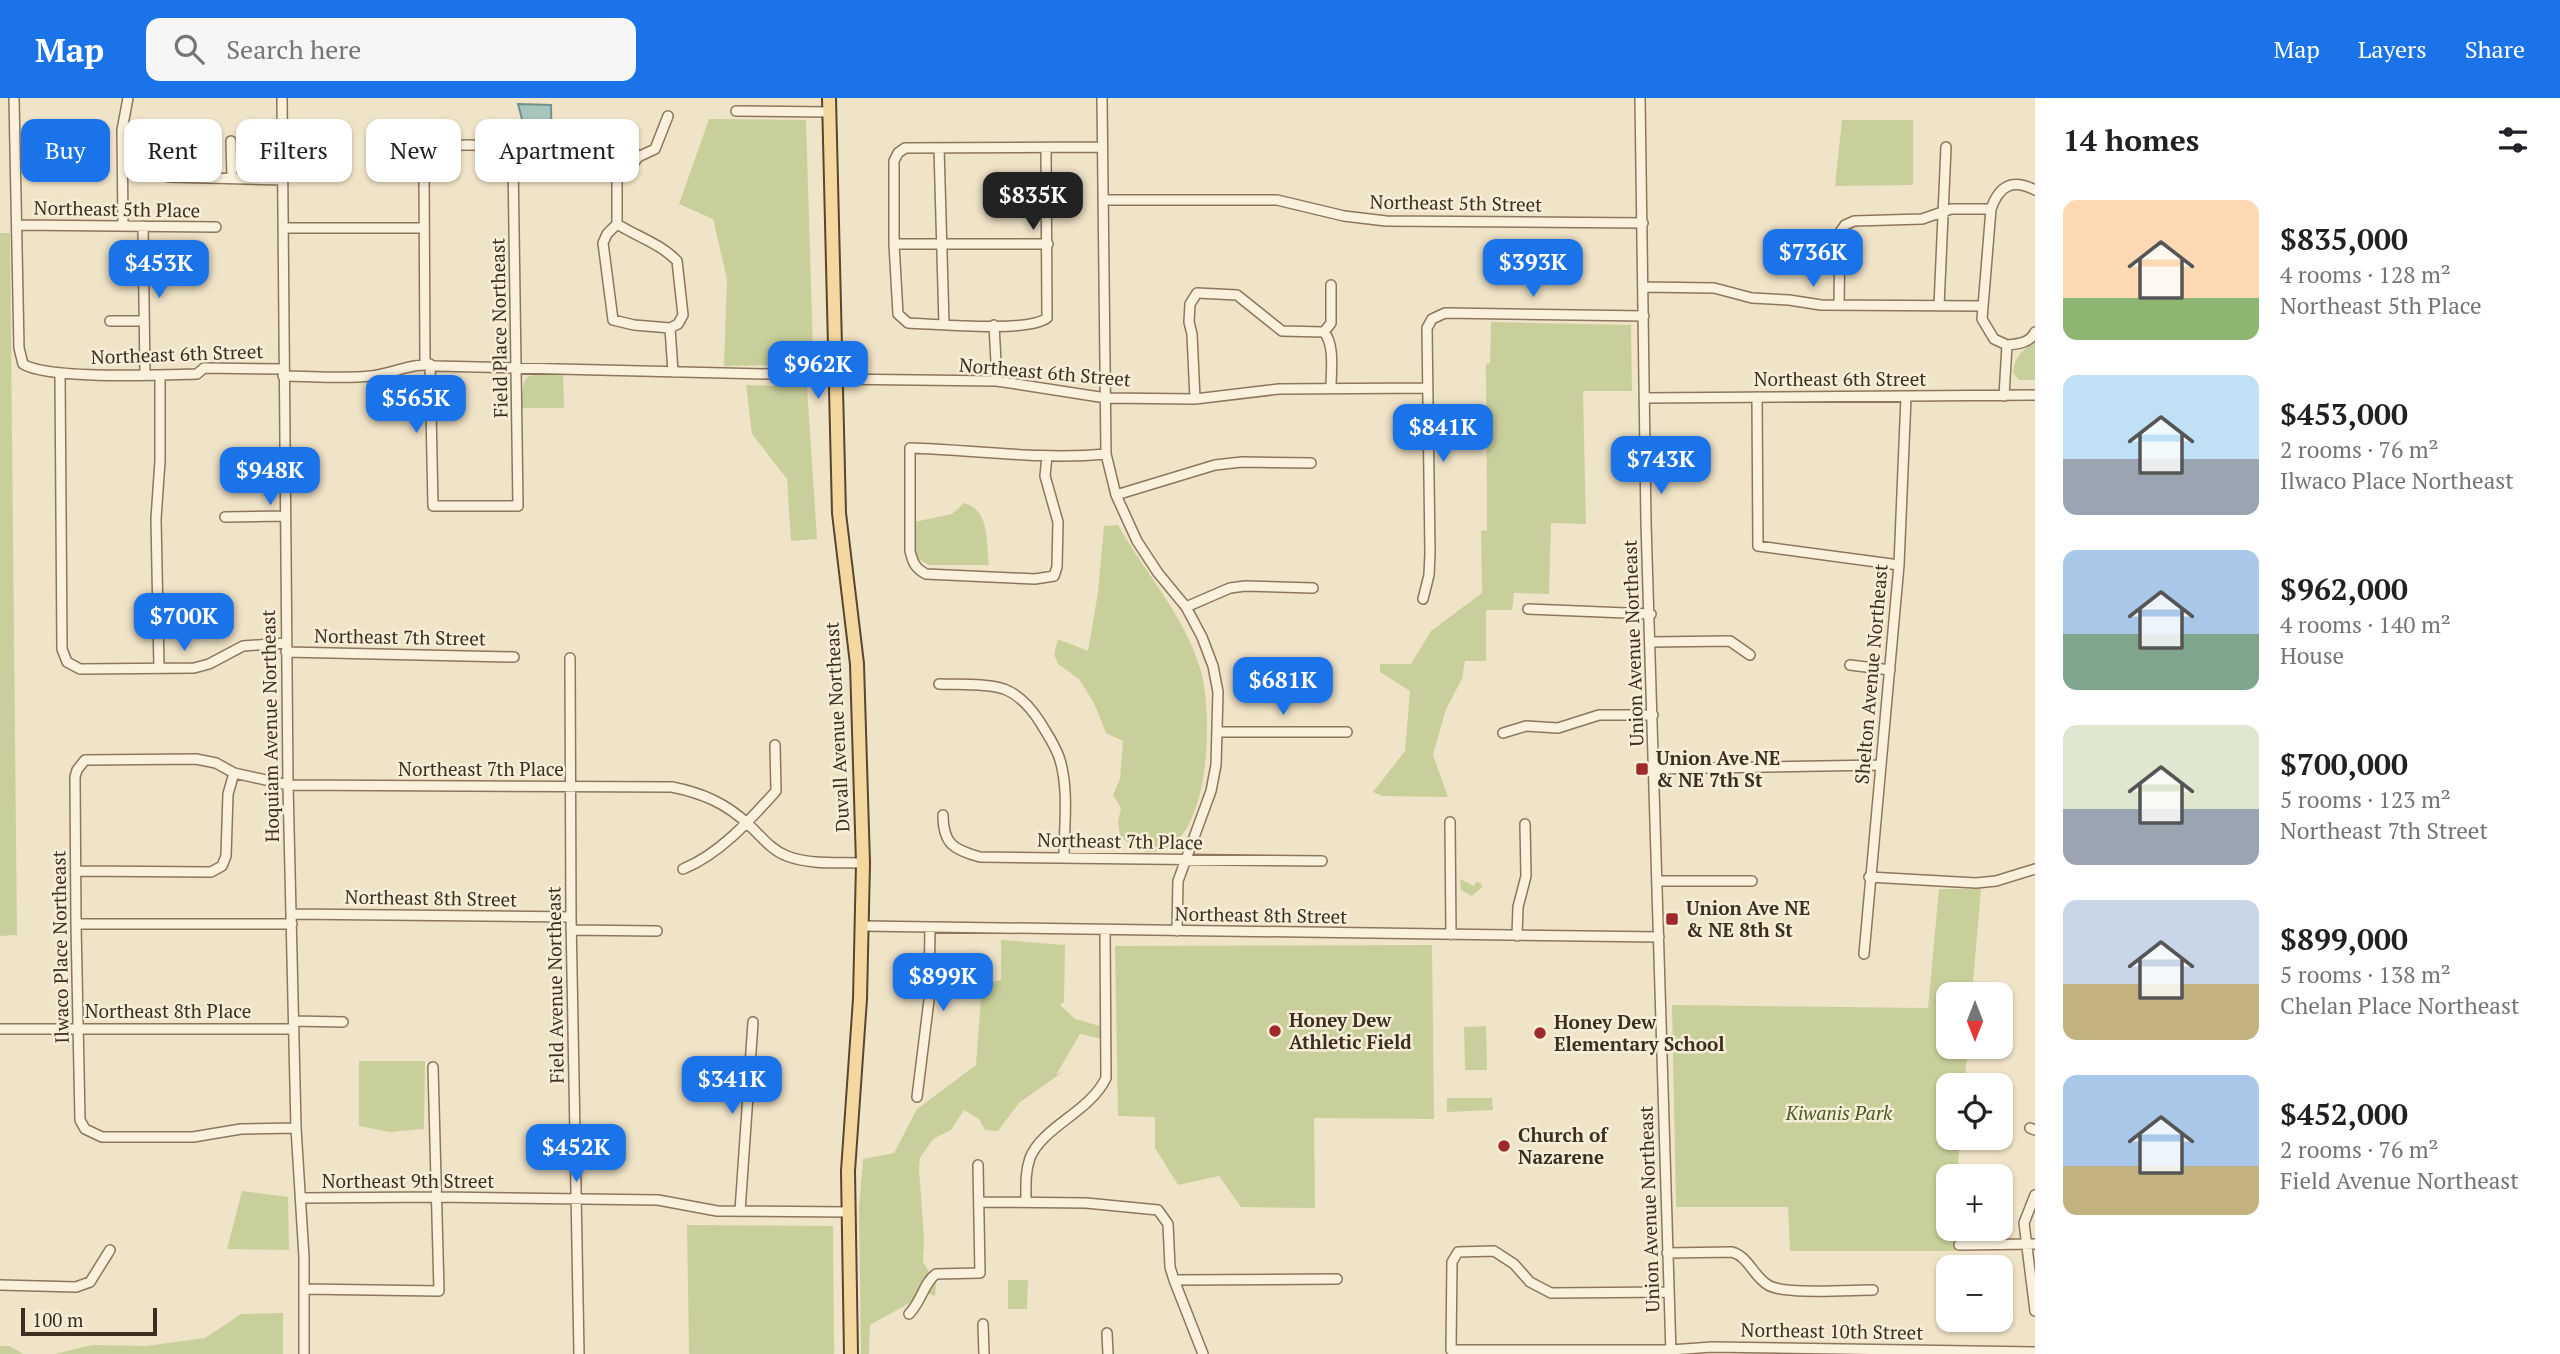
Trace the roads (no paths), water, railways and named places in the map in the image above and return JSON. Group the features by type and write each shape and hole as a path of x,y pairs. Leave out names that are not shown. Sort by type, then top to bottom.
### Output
{"main road":[{"name":"Duvall Avenue Northeast","path":"829,98 839,513 857,664 863,863 863,926 850,1126 851,1354"}],"street":[{"path":"14,98 18,225"},
{"path":"123,225 122,130 128,98"},
{"name":"Hoquiam Avenue Northeast","path":"282,98 283,119"},
{"path":"1102,98 1106,454 1116,495 1137,541 1158,573 1186,607 1213,666 1218,692 1216,765 1211,791 1178,881 1177,931"},
{"name":"Union Avenue Northeast","path":"1640,98 1646,523 1651,614 1671,1352"},
{"path":"736,111 829,112"},
{"path":"639,157 655,149 668,116"},
{"path":"232,141 232,178"},
{"name":"Field Place Northeast","path":"427,364 433,506 518,506 513,159 506,151 497,148 461,146"},
{"path":"1938,306 1946,147"},
{"path":"1046,149 1047,318 1032,325 994,325 908,323 901,318 898,314 894,244 894,161 898,153 905,148 1101,148"},
{"path":"939,148 944,324"},
{"path":"222,178 236,178"},
{"name":"Hoquiam Avenue Northeast","path":"284,182 283,372 288,785 296,1128 302,1198 304,1354"},
{"path":"424,182 427,364"},
{"path":"617,182 617,224 607,234 603,243 613,320 670,328 678,324 683,315 677,261 663,249 617,224"},
{"path":"2034,335 2018,344 2007,345 1994,339 1983,319 1983,306 1991,209 1995,198 2008,186 2024,185 2035,190"},
{"name":"Northeast 5th Street","path":"1103,200 1277,200 1345,216 1386,221 1643,223"},
{"path":"1839,305 1840,232 1845,225 1854,221 1922,219 1961,208 1991,209"},
{"name":"Northeast 5th Place","path":"18,225 216,227"},
{"name":"Northeast 6th Street","path":"18,225 19,348 23,364 29,368 60,373 197,374 204,368 369,376 427,364 517,366 809,375 834,379 997,381 1106,398 1195,399 1279,389 1427,388"},
{"path":"143,226 145,375"},
{"path":"284,228 424,228"},
{"path":"894,244 1048,244"},
{"path":"1324,332 1331,323 1331,285"},
{"path":"1643,286 1714,288 1752,298 1839,305 1983,306"},
{"path":"1195,399 1189,322 1192,298 1197,293 1237,295 1282,331 1324,332 1330,345 1331,388"},
{"path":"1423,599 1429,575 1430,553 1427,328 1432,319 1445,313 1644,316"},
{"path":"110,321 144,321"},
{"path":"994,325 997,381"},
{"path":"670,328 673,372"},
{"path":"2004,396 2007,345"},
{"name":"Northeast 7th Street","path":"60,373 62,649 67,662 79,668 194,668 209,664 243,646 514,657"},
{"path":"159,668 156,519 160,461 160,375"},
{"name":"Northeast 6th Street","path":"1645,398 2035,396"},
{"path":"1757,397 1758,546 1899,565"},
{"name":"Shelton Avenue Northeast","path":"1864,954 1899,565 1906,397"},
{"path":"1047,456 1045,476 1058,522 1057,567 1054,576 1035,579 926,573 918,569 913,563 910,551 910,448 1047,456 1070,458 1106,454"},
{"path":"1116,495 1215,465 1242,462 1311,463"},
{"path":"225,517 285,516"},
{"path":"1186,607 1230,588 1313,588"},
{"path":"1528,609 1651,614"},
{"path":"1651,642 1730,641 1750,655"},
{"name":"Field Avenue Northeast","path":"570,658 571,918 579,1354"},
{"path":"1850,665 1890,670"},
{"path":"939,684 985,686 1005,690 1018,696 1033,710 1060,760 1063,780 1064,858"},
{"path":"1503,733 1526,726 1558,728 1599,715 1653,715"},
{"path":"1219,732 1347,732"},
{"path":"683,869 699,862 747,823 776,791 775,745"},
{"name":"Northeast 7th Place","path":"81,764 90,759 196,759 216,763 234,773 288,785 672,787 695,791 715,799 747,823 771,848 786,856 805,861 863,863"},
{"name":"Ilwaco Place Northeast","path":"81,764 75,777 76,924 80,1120 85,1129 102,1137 193,1137 241,1129 296,1128"},
{"path":"1654,769 1880,765"},
{"path":"77,871 211,872 222,866 226,856 228,794 234,773"},
{"name":"Northeast 7th Place","path":"943,815 943,831 950,843 962,852 980,856 1322,861"},
{"path":"1450,822 1451,935"},
{"path":"1517,936 1518,907 1526,876 1525,824"},
{"path":"1869,877 1976,883 1996,881 2035,869"},
{"path":"1658,881 1752,881"},
{"name":"Northeast 8th Street","path":"76,924 291,919 571,918"},
{"name":"Northeast 8th Street","path":"863,926 1659,937"},
{"path":"917,1097 929,1000 930,928"},
{"path":"572,930 657,931"},
{"path":"1026,1202 1027,1170 1037,1145 1095,1097 1106,1078 1105,930"},
{"name":"Northeast 8th Place","path":"0,1029 343,1022"},
{"path":"740,1211 753,1022"},
{"path":"304,1289 439,1291 433,1067"},
{"path":"909,1314 919,1303 928,1281 936,1274 979,1273 978,1165"},
{"path":"2035,1195 2024,1223 2030,1244 2035,1311"},
{"name":"Northeast 9th Street","path":"302,1198 658,1200 717,1211 849,1212"},
{"path":"979,1202 1152,1208 1163,1215 1168,1224 1170,1267 1203,1354"},
{"path":"1959,1245 2030,1244"},
{"path":"0,1285 76,1287 89,1282 110,1250"},
{"path":"1450,1352 1452,1262 1458,1252 1494,1251 1514,1264 1530,1282 1551,1293 1669,1292"},
{"path":"1667,1253 1740,1254 1764,1283 1781,1289 1873,1290"},
{"path":"1174,1280 1337,1279"},
{"path":"984,1324 984,1354"},
{"path":"1107,1333 1108,1354"},
{"name":"Northeast 10th Street","path":"1450,1352 1671,1352 1712,1347 2035,1352"}],"water":[{"path":"518,104 551,105 551,119 522,119"}],"place":[{"name":"Union Ave NE & NE 7th St","path":"1642,769"},
{"name":"Union Ave NE & NE 8th St","path":"1672,919"},
{"name":"Honey Dew Athletic Field","path":"1275,1031"},
{"name":"Honey Dew Elementary School","path":"1540,1033"},
{"name":"Church of Nazarene","path":"1504,1146"}],"park label":[{"name":"Kiwanis Park","path":"1839,1113"}]}
